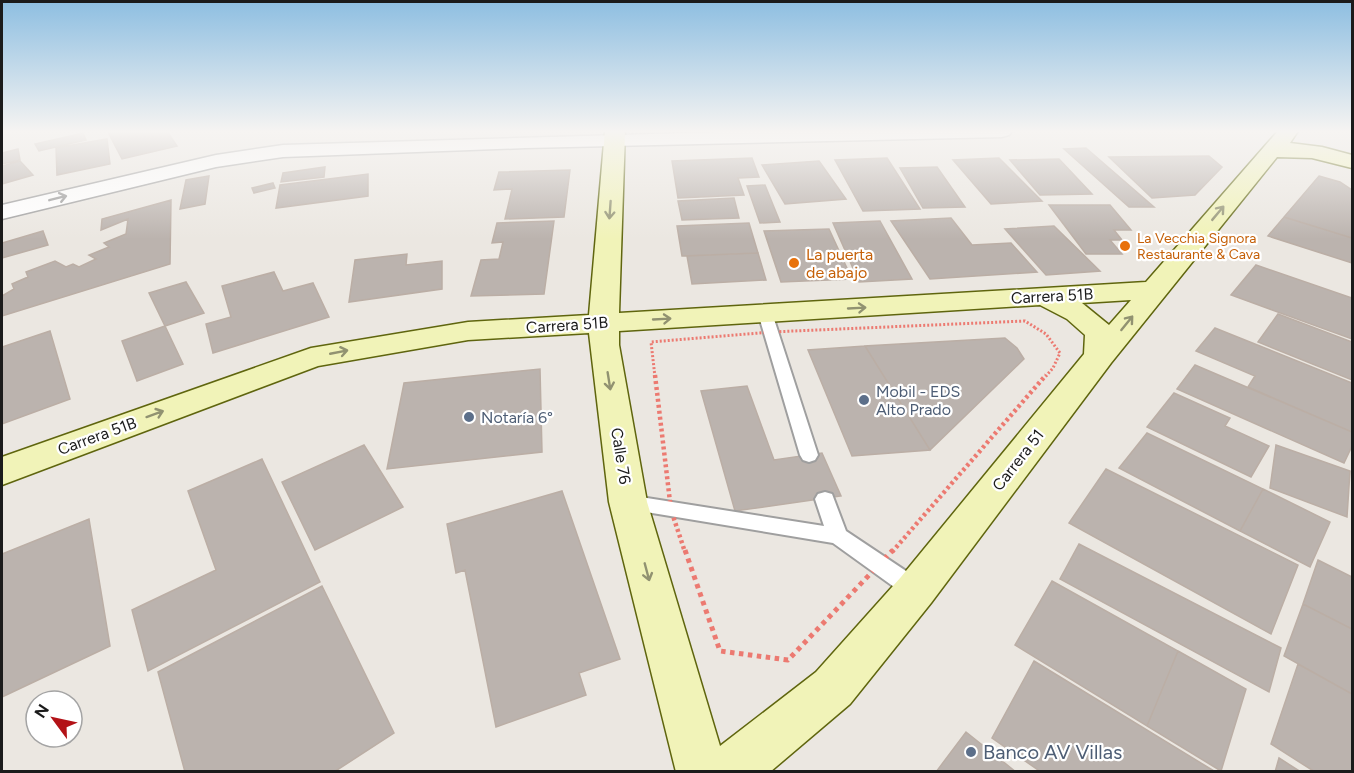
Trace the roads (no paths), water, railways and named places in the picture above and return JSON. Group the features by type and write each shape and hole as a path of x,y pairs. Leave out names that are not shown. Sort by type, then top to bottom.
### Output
{"main road":[{"name":"Calle 76","path":"613,167 604,345 628,502 702,771"},
{"name":"Carrera 51","path":"729,771 833,688 916,590 1100,356 1257,167"},
{"name":"Carrera 51B","path":"2,471 311,358 383,344 468,331 1154,290"},
{"path":"1044,297 1069,306 1089,320 1102,335 1100,356"}],"street":[{"path":"2,212 191,167"}],"lane":[{"path":"765,313 808,455"},
{"path":"825,499 838,536"},
{"path":"628,502 838,536 916,590"}],"place":[{"name":"La Vecchia Signora Restaurante & Cava","path":"1125,246"},
{"name":"La puerta de abajo","path":"794,263"},
{"name":"Mobil - EDS Alto Prado","path":"864,400"},
{"name":"Notaría 6°","path":"469,417"},
{"name":"Banco AV Villas","path":"971,752"}]}
